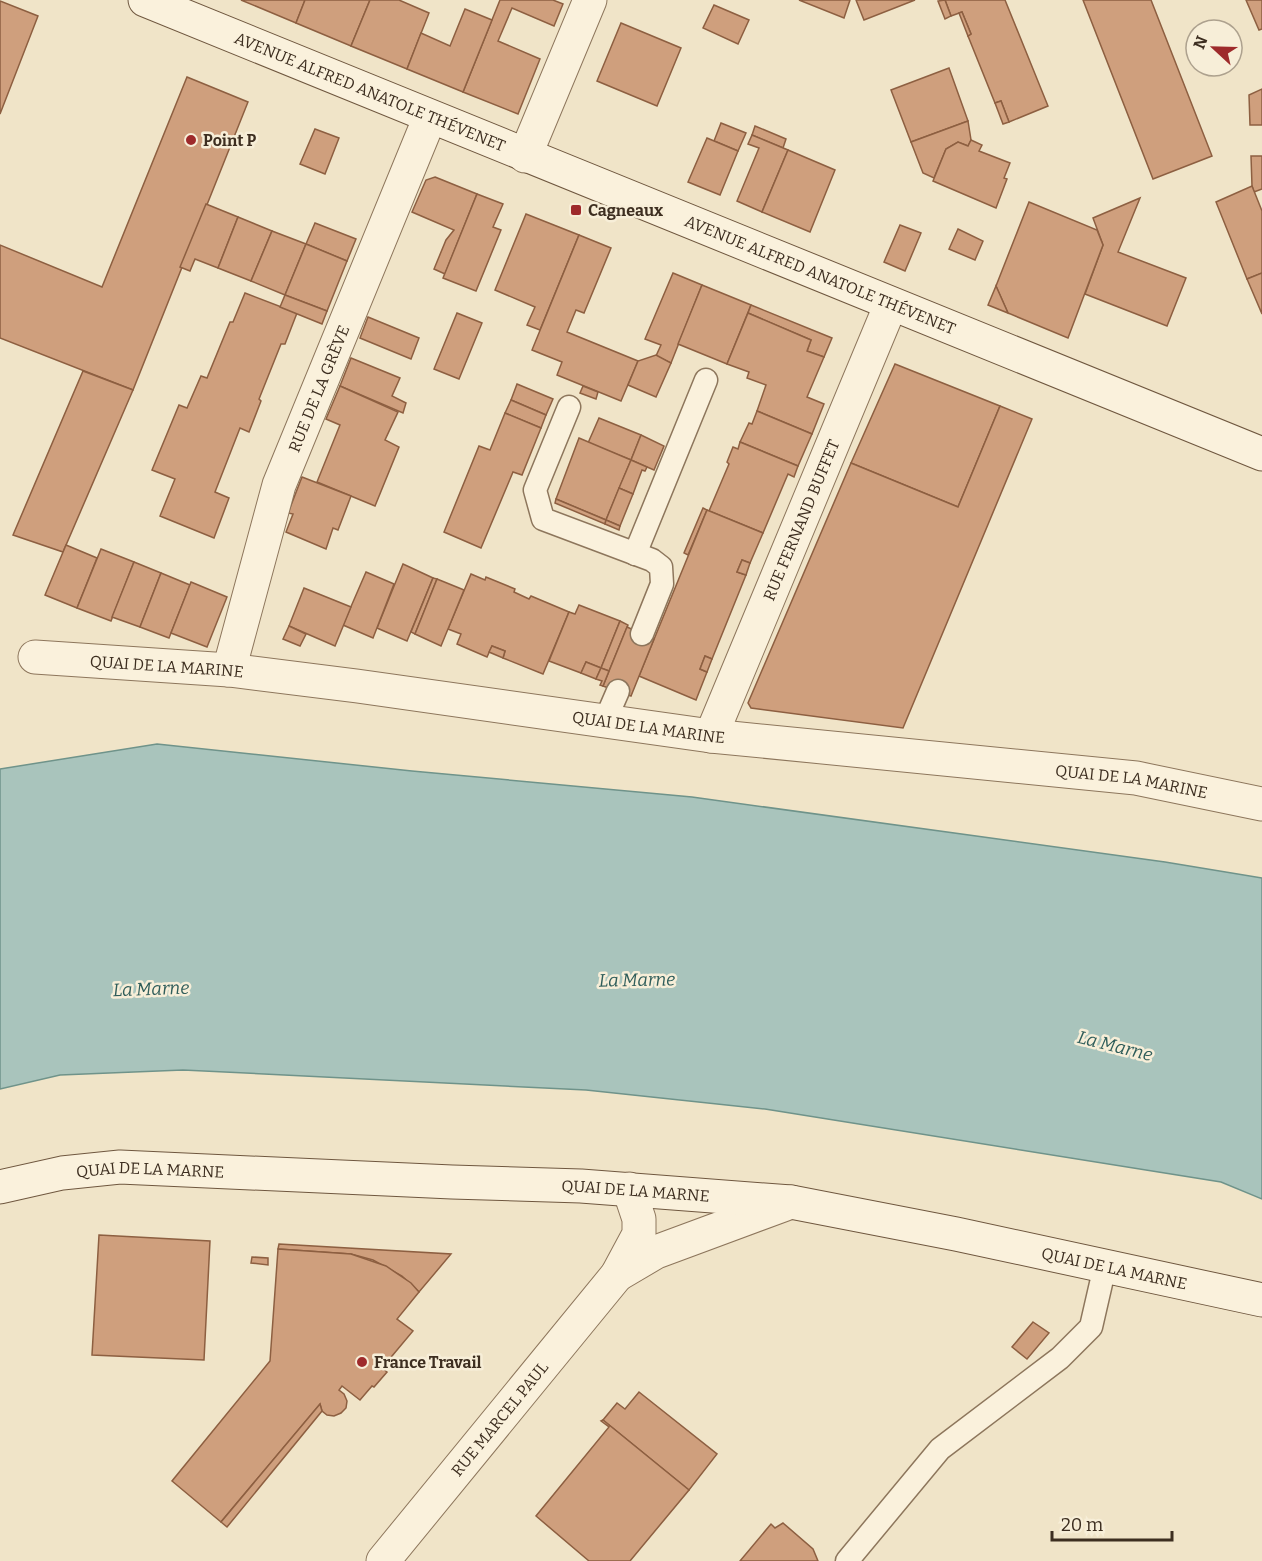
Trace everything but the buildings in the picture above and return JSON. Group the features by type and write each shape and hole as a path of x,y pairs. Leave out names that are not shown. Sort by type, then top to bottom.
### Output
{"street":[{"name":"AVENUE ALFRED ANATOLE THÉVENET","path":"145,0 891,304 1257,444"},
{"path":"525,156 591,0"},
{"name":"RUE DE LA GRÈVE","path":"229,670 279,485 430,117"},
{"name":"RUE FERNAND BUFFET","path":"711,736 891,304"},
{"name":"QUAI DE LA MARINE","path":"35,657 229,670 711,736 1136,778 1262,804"},
{"name":"QUAI DE LA MARNE","path":"0,1187 62,1173 120,1167 629,1189 791,1202 956,1234 1262,1300"},
{"name":"RUE MARCEL PAUL","path":"383,1561 617,1275 639,1234 639,1219 629,1189"},
{"name":"RUE MARCEL PAUL","path":"617,1275 657,1252 791,1202"}],"lane":[{"path":"635,554 706,380"},
{"path":"569,407 535,490 543,519 635,554 661,567 662,584 642,634"},
{"path":"606,721 618,691"},
{"path":"847,1561 940,1449 1060,1358 1091,1327 1105,1266"}],"water":[{"name":"La Marne","path":"157,744 692,797 1165,862 1262,878 1262,1199 1221,1182 765,1109 586,1090 183,1070 60,1075 0,1089 0,769"}],"place":[{"name":"Point P","path":"191,140"},
{"name":"Cagneaux","path":"576,210"},
{"name":"France Travail","path":"362,1362"}]}
